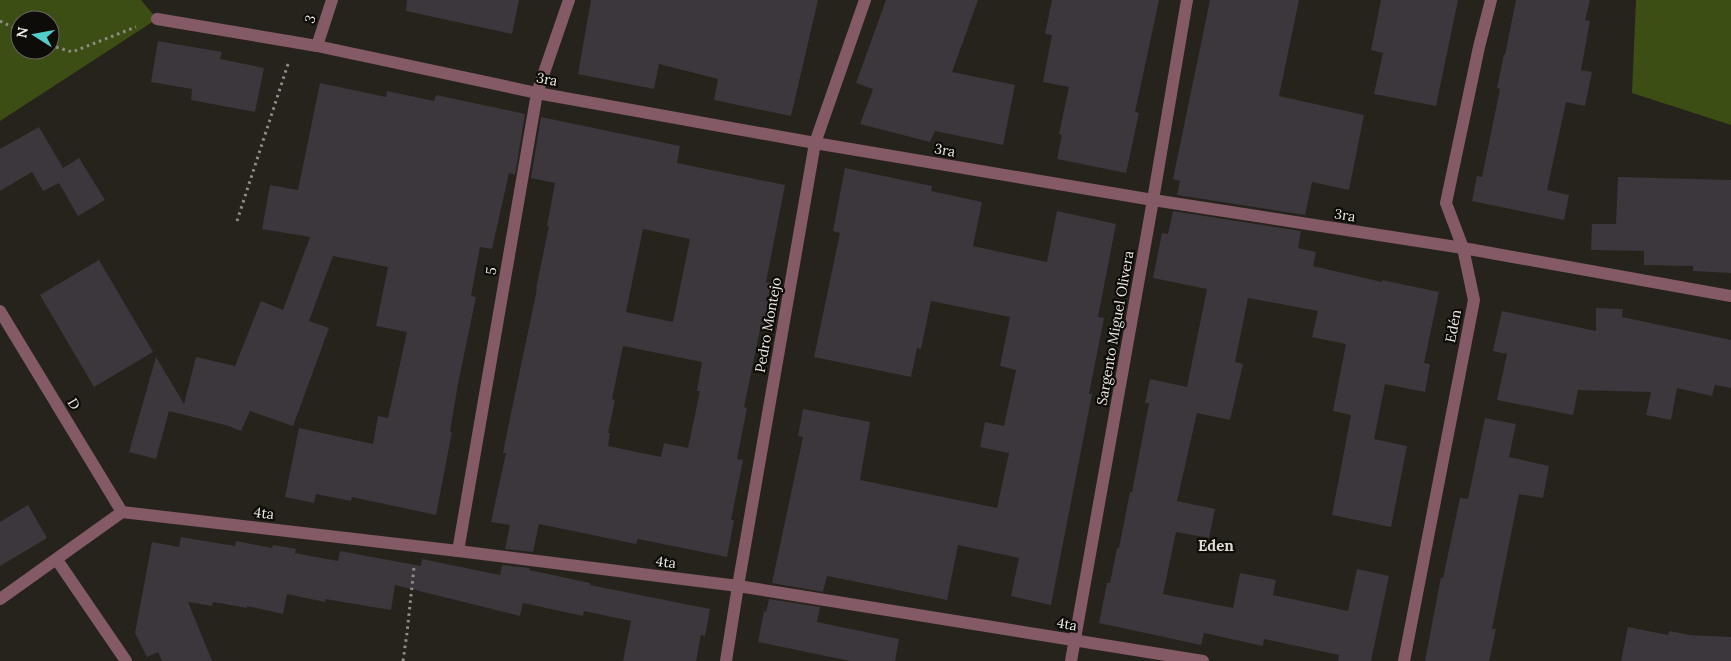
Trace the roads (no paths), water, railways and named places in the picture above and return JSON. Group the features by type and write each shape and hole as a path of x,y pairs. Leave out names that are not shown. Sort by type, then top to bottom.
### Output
{"street":[{"name":"3","path":"317,46 332,0"},
{"name":"5","path":"458,551 537,92 569,0"},
{"name":"Pedro Montejo","path":"726,661 815,143 865,0"},
{"name":"Sargento Miguel Olivera","path":"1071,661 1187,0"},
{"name":"Edén","path":"1404,661 1474,300 1464,248 1446,203 1479,46 1491,0"},
{"name":"3ra","path":"157,19 317,46 537,92 815,143 1153,200 1464,248 1731,296"},
{"name":"D","path":"0,311 122,512"},
{"name":"4ta","path":"122,512 738,586 1203,661"},
{"path":"0,599 122,512"},
{"path":"57,560 126,661"}],"district":[{"name":"Eden","path":"1216,545"}]}
